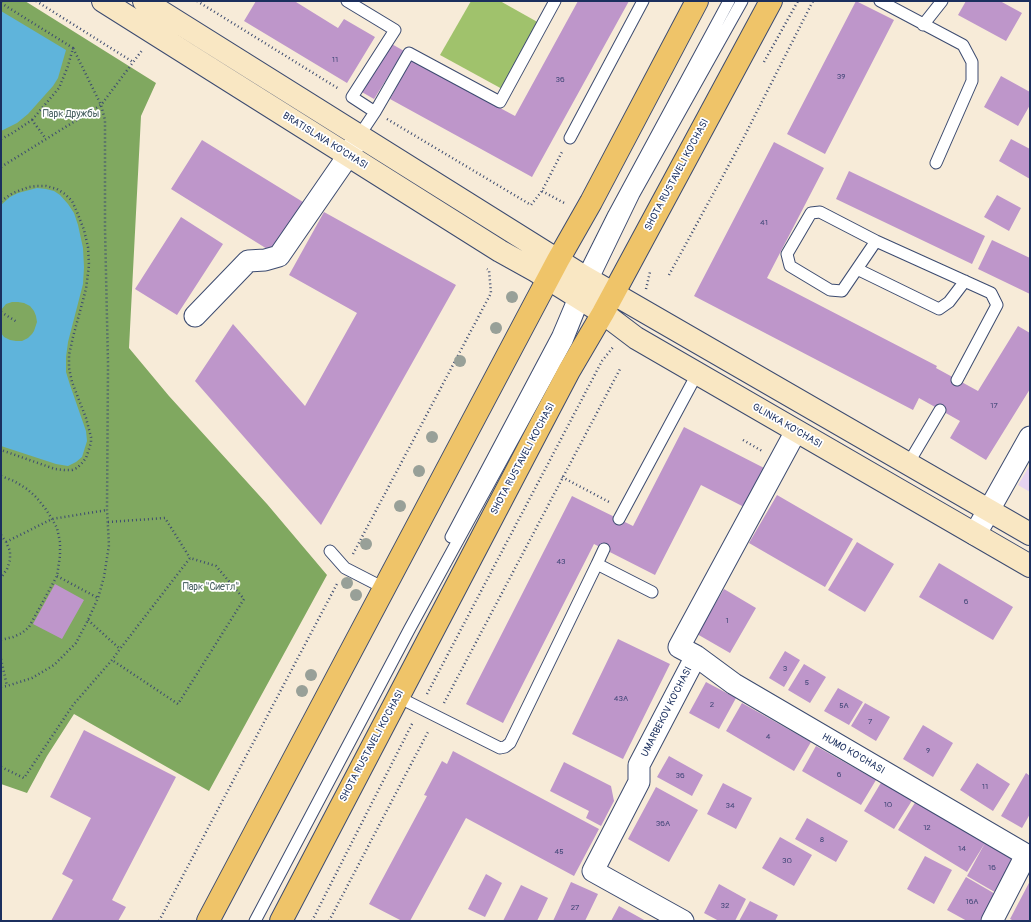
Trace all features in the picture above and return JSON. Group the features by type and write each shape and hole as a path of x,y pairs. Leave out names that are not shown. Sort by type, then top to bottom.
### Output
{"main road":[{"name":"BRATISLAVA KO'CHASI","path":"103,1 500,251 548,279"},
{"path":"144,1 512,233 558,260"},
{"path":"208,921 558,260 588,208 696,1"},
{"name":"SHOTA RUSTAVELI KO'CHASI","path":"281,921 559,391 614,293 771,1"},
{"name":"GLINKA KO'CHASI","path":"558,260 603,313 636,338 1030,566"},
{"name":"GLINKA KO'CHASI","path":"548,279 583,288 614,293 1030,534"}],"street":[{"path":"195,316 248,261 265,260 279,256 348,156 359,136"},
{"name":"UMARBEKOV KO'CHASI","path":"683,921 593,871 639,782 639,764 687,651 796,431"},
{"path":"975,534 1030,437"},
{"name":"HUMO KO'CHASI","path":"687,651 734,684 1028,856"},
{"path":"992,921 1028,856"}],"lane":[{"path":"347,1 395,30 352,97 375,112"},
{"path":"359,136 375,112 409,52 500,102 555,1"},
{"path":"570,138 643,1"},
{"path":"255,921 413,623 567,341 583,288 614,214 729,1"},
{"path":"248,921 583,288 742,1"},
{"path":"880,1 963,46 972,62 972,81 936,163"},
{"path":"923,24 942,1"},
{"path":"876,241 842,291 830,290 790,266 787,254 811,213 820,212 876,241 991,293 997,305 957,380"},
{"path":"857,268 939,309 949,302 965,281"},
{"path":"622,515 697,374"},
{"path":"908,464 940,410"},
{"path":"398,697 500,748 510,743 604,549"},
{"path":"330,551 346,568 384,588"},
{"path":"597,564 652,592"}],"path":[{"path":"36,1 133,62"},
{"path":"197,1 352,97"},
{"path":"763,64 798,1"},
{"path":"670,275 743,139 813,1"},
{"path":"1,3 73,48 101,105 105,120 109,545 104,577 98,598 76,643 54,665 32,678 1,687"},
{"path":"1,167 101,105 143,51 154,33"},
{"path":"1,139 32,120 59,88 68,66 73,48"},
{"path":"375,112 531,205 542,191 570,138"},
{"path":"32,120 46,138"},
{"path":"1,201 12,193 24,188 46,186 57,189 72,201 84,230 88,247 89,265 86,289 69,355 72,382 86,418 91,437 91,444 86,458 77,468 72,470 55,469 1,450"},
{"path":"542,191 566,204"},
{"path":"159,921 490,293 489,270"},
{"path":"640,309 650,272"},
{"path":"1,312 17,322"},
{"path":"312,921 420,708 602,361 626,331"},
{"path":"329,921 620,369"},
{"path":"743,440 763,451"},
{"path":"1,476 14,481 27,489 41,502 57,528 60,542 60,556 57,576 30,627 22,634 1,640"},
{"path":"562,477 622,515"},
{"path":"6,542 52,519 108,510"},
{"path":"108,522 165,518 190,558 216,566 244,600 178,704 112,660"},
{"path":"1,535 10,551 10,560 7,569 1,578"},
{"path":"1,767 24,778 73,705 112,660 190,558"},
{"path":"57,576 98,598"},
{"path":"88,620 120,649"},
{"path":"1,659 7,686"}],"shaded area":[{"path":"1030,465 1030,492 1018,485"}],"green space":[{"name":"Парк Дружбы","path":"1,1 25,1 156,83 141,116 129,348 169,396 267,504 327,575 209,791 74,714 47,756 27,793 1,784"},
{"path":"471,1 500,1 541,24 504,90 440,55"}],"water":[{"path":"1,11 66,50 58,78 53,86 28,114 17,123 1,131"},
{"path":"37,188 54,191 68,204 74,213 83,248 83,284 68,342 66,372 86,431 87,441 82,457 68,466 56,464 1,446 1,333 4,337 10,340 22,341 32,334 37,322 34,311 30,306 24,303 12,302 6,304 1,310 1,205 10,197 18,193"}],"building":[{"path":"256,1 297,1 296,2 338,28 344,19 375,37 347,83 244,21"},
{"path":"578,1 629,1 532,177 390,99 411,60 515,116"},
{"path":"856,1 894,20 825,154 787,134"},
{"path":"966,1 1000,1 1022,13 1006,41 958,15"},
{"path":"390,43 404,51 374,99 360,91"},
{"path":"1001,76 1030,92 1030,105 1018,126 984,107"},
{"path":"1011,139 1030,149 1030,179 999,161"},
{"path":"202,140 303,202 272,252 171,189"},
{"path":"774,142 824,168 767,278 937,366 936,368 978,391 1018,326 1030,333 1030,389 986,460 950,438 960,421 919,398 913,410 694,296"},
{"path":"849,171 985,236 972,264 836,199"},
{"path":"997,195 1021,208 1009,231 984,217"},
{"path":"324,212 456,285 321,525 195,381 233,324 305,406 357,313 289,275"},
{"path":"181,217 223,244 177,315 135,289"},
{"path":"992,240 1030,258 1030,294 978,269"},
{"path":"684,427 766,469 746,508 701,485 655,575 594,544 503,723 466,704 572,496 633,526"},
{"path":"777,495 853,539 825,587 749,543"},
{"path":"857,542 894,564 865,612 828,590"},
{"path":"939,563 1013,607 993,640 919,597"},
{"path":"55,584 84,600 62,639 33,624"},
{"path":"724,589 756,608 730,653 697,634"},
{"path":"618,639 670,664 623,759 572,734"},
{"path":"785,651 800,660 784,687 769,678"},
{"path":"804,664 826,677 810,703 788,690"},
{"path":"706,682 736,698 719,729 689,713"},
{"path":"838,688 863,702 849,725 824,711"},
{"path":"742,703 811,742 794,771 726,731"},
{"path":"865,703 890,717 876,741 851,726"},
{"path":"923,725 953,743 933,777 903,759"},
{"path":"84,730 176,777 112,900 126,907 118,921 51,921 73,880 62,874 91,818 50,797"},
{"path":"816,746 876,780 861,805 802,771"},
{"path":"453,751 599,829 574,876 466,818 410,921 402,921 369,904 427,796 424,795 442,761 447,764"},
{"path":"669,756 703,775 692,796 657,777"},
{"path":"564,762 611,786 614,801 601,826 586,818 589,811 550,791"},
{"path":"977,763 1010,784 993,811 960,790"},
{"path":"1026,773 1030,776 1030,814 1022,828 1001,816"},
{"path":"882,781 913,799 894,829 864,811"},
{"path":"723,783 752,798 736,829 707,814"},
{"path":"656,787 698,810 669,862 628,839"},
{"path":"916,801 985,843 967,872 898,830"},
{"path":"807,818 848,841 836,862 795,839"},
{"path":"780,837 812,855 794,886 762,868"},
{"path":"985,843 1017,860 998,894 967,876"},
{"path":"925,856 952,870 934,904 907,889"},
{"path":"486,874 502,883 485,917 468,909"},
{"path":"966,877 997,895 982,921 967,921 947,910"},
{"path":"1030,881 1030,921 1014,921 1010,919"},
{"path":"571,882 598,894 585,921 553,921"},
{"path":"719,884 746,899 735,921 719,921 704,913"},
{"path":"521,885 548,898 537,921 503,921"},
{"path":"750,901 778,915 775,921 739,921"},
{"path":"619,906 646,921 611,921"}],"park label":[{"name":"Парк \"Сиетл\"","path":"211,587"}]}
